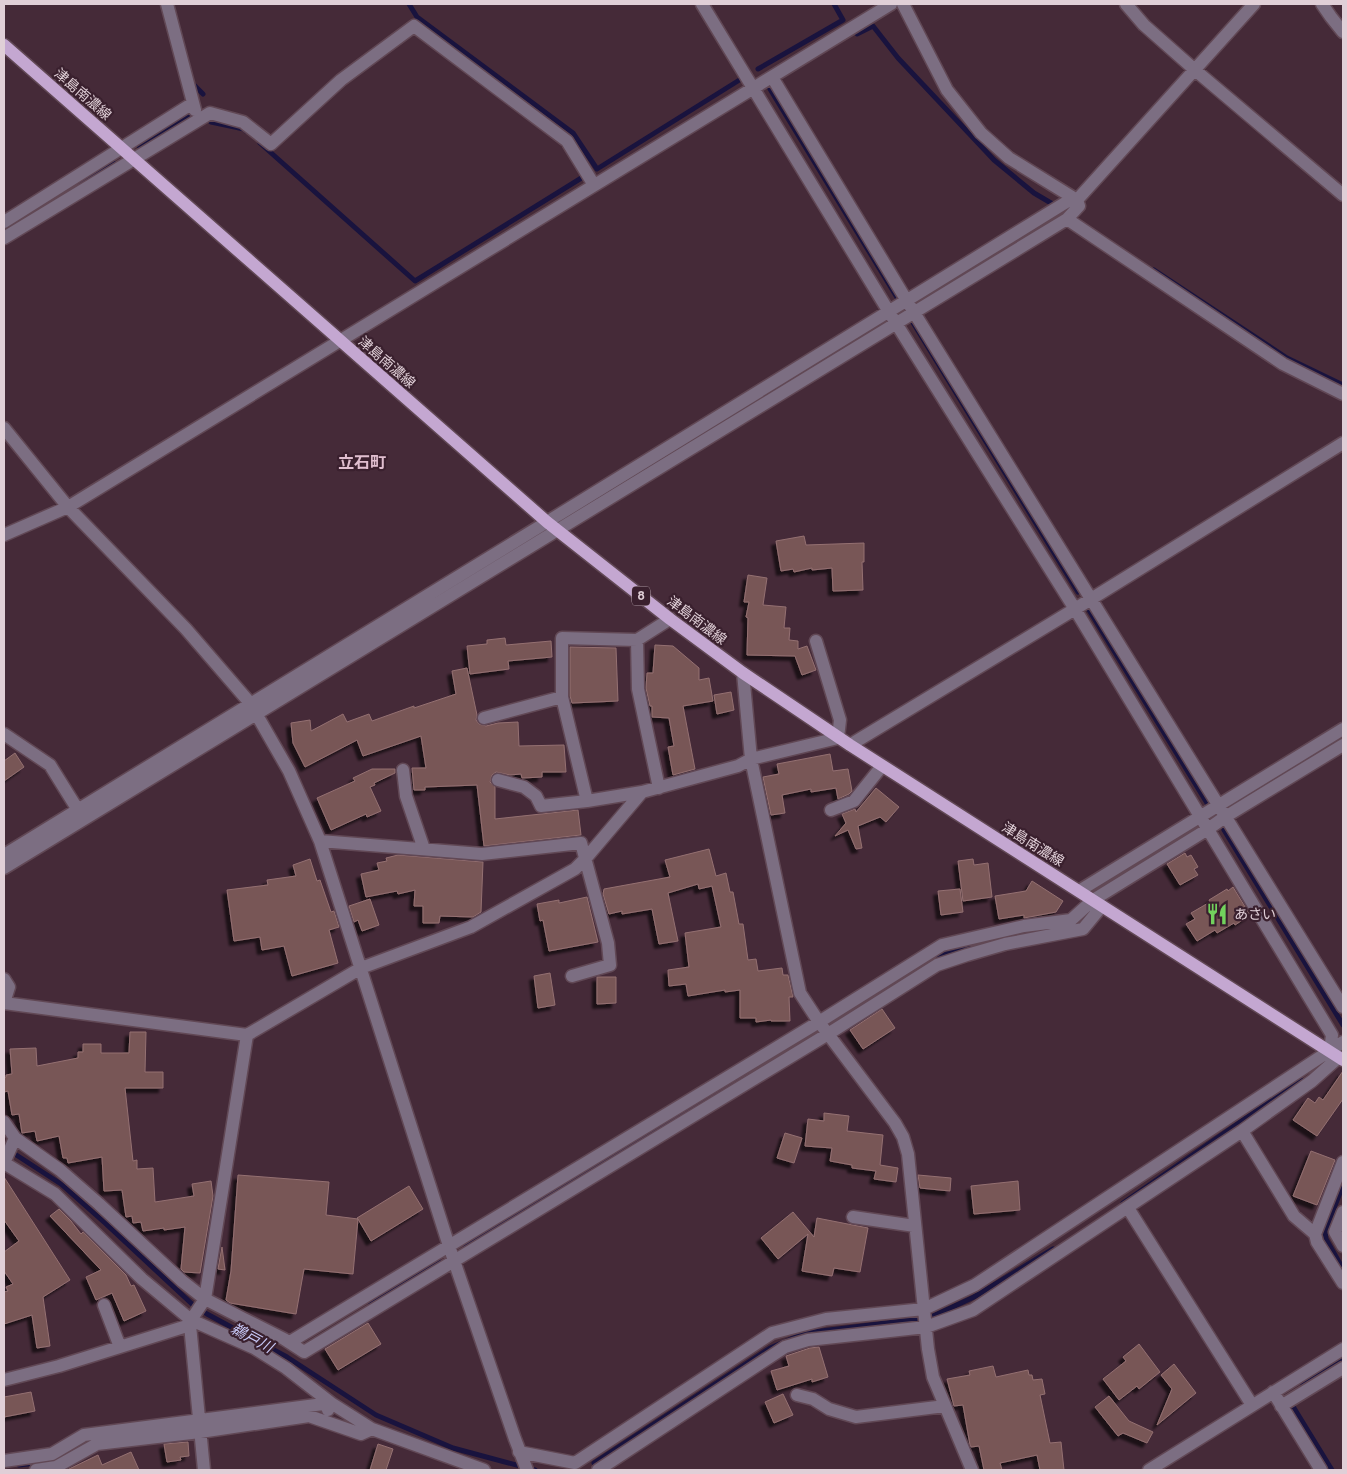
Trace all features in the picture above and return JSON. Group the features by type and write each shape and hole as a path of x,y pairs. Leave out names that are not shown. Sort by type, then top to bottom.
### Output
{"main road":[{"name":"津島南濃線","path":"4,45 548,522 670,619 743,673 838,738 1338,1056"}],"street":[{"path":"167,4 198,120"},
{"path":"702,4 1201,816 1332,1035 1338,1056"},
{"path":"4,535 68,507 891,4"},
{"path":"4,855 548,522 893,317 914,312 1067,219 1079,206 1075,199 1009,158 981,133 947,90 903,4"},
{"path":"1126,4 1144,25 1195,70 1343,195"},
{"path":"4,868 558,530 893,317 907,300 1075,199 1254,4"},
{"path":"1322,4 1343,32"},
{"path":"4,238 210,113 243,122 271,144 341,80 414,26 567,141 594,185"},
{"path":"772,77 914,312 1343,1007"},
{"path":"4,222 194,103"},
{"path":"1067,219 1283,364 1343,394"},
{"path":"4,428 68,507 186,629 250,703 257,714 289,771 320,841 449,1246 523,1460 575,1463 593,1470"},
{"path":"850,745 1075,609 1343,443"},
{"path":"587,801 562,697 562,638 638,640 670,619"},
{"path":"638,640 638,689 659,788"},
{"path":"498,780 524,787 536,796 541,806 587,801 659,788 738,766 752,758 838,738 840,720 816,641"},
{"path":"743,673 752,758 800,993 819,1022 895,1123 902,1137 908,1154 928,1349 933,1377 972,1470"},
{"path":"484,718 562,697"},
{"path":"290,1342 819,1022 942,945 1024,926 1071,920 1208,829 1222,812 1343,729"},
{"path":"4,734 50,765 78,810"},
{"path":"1079,891 1201,816 1222,812 1343,745"},
{"path":"831,810 854,802 882,766"},
{"path":"403,770 406,796 424,849"},
{"path":"4,979 9,987 4,1003 247,1035 361,968 471,927 575,869 642,792"},
{"path":"320,841 482,854 581,842 608,943 610,965 572,976"},
{"path":"4,1122 13,1141 60,1170 204,1300 290,1342 304,1352 828,1034 937,965 1005,944 1083,930 1098,903"},
{"path":"4,1380 59,1366 120,1347 191,1320 204,1300 247,1035"},
{"path":"598,1470 785,1347 808,1340 926,1327 974,1310 1242,1131 1312,1081 1338,1056 1343,1042"},
{"path":"575,1463 772,1333 826,1319 924,1309 975,1285 1338,1056"},
{"path":"1242,1131 1294,1216 1315,1234"},
{"path":"13,1141 5,1161 56,1194 142,1279 191,1320 254,1348 286,1368 331,1403 372,1429 484,1470"},
{"path":"1343,1162 1315,1234 1317,1242 1343,1283"},
{"path":"1128,1208 1252,1405"},
{"path":"1343,1212 1334,1232 1343,1246"},
{"path":"853,1217 915,1226"},
{"path":"104,1305 120,1347"},
{"path":"191,1320 204,1470"},
{"path":"1149,1470 1343,1349"},
{"path":"1281,1406 1343,1368"},
{"path":"1291,1381 1300,1394"},
{"path":"1273,1392 1322,1470"},
{"path":"797,1395 813,1399 829,1409 856,1417 945,1406"},
{"path":"323,1421 331,1403"},
{"path":"36,1470 56,1467 97,1444 331,1403"},
{"path":"4,1462 52,1454 84,1435 309,1416 361,1434 372,1429"}],"building":[{"path":"804,536 806,545 864,543 864,562 862,562 863,590 833,591 832,568 812,570 812,568 794,572 793,569 781,571 776,541"},
{"path":"748,575 767,578 763,605 786,607 784,628 790,628 789,640 798,641 798,649 807,646 816,670 802,675 795,656 747,655 748,618 746,617 749,602 744,602"},
{"path":"505,638 506,645 551,641 552,657 508,661 509,669 470,674 467,646 487,644 487,640"},
{"path":"655,645 673,646 699,668 699,680 709,678 713,701 683,706 695,769 673,775 668,747 674,746 669,718 652,717 652,706 650,706 646,688 647,673 653,673"},
{"path":"570,647 616,648 618,701 572,703 570,696"},
{"path":"467,668 477,715 476,720 479,724 486,726 518,722 519,746 564,745 566,772 542,772 542,777 522,778 521,774 510,775 496,772 492,775 490,782 495,787 495,819 578,810 581,835 484,846 477,785 425,787 425,790 414,790 412,768 426,768 421,736 363,756 357,740 305,767 293,743 291,723 310,720 311,731 343,714 347,722 369,714 372,721 414,706 414,708 456,694 452,671"},
{"path":"731,692 734,710 717,714 714,695"},
{"path":"15,753 24,767 4,781 4,761"},
{"path":"830,754 833,771 848,769 852,791 838,799 836,788 811,792 811,789 782,795 785,813 771,815 763,777 779,774 777,764"},
{"path":"372,769 395,769 395,773 374,783 375,785 370,787 381,811 367,817 366,814 331,830 317,798 355,781 353,778"},
{"path":"876,788 899,807 886,822 880,817 858,826 862,848 856,849 848,830 835,836 846,823 842,814 855,809 856,812"},
{"path":"709,849 716,876 726,873 730,892 733,892 739,924 743,924 748,960 756,959 758,971 782,968 783,975 788,975 793,997 789,997 790,1021 771,1020 756,1022 756,1018 740,1018 740,990 725,992 725,990 688,996 686,984 669,986 668,970 689,967 685,933 721,927 712,886 699,889 698,884 668,893 678,941 659,944 652,909 622,914 622,911 609,914 603,894 604,889 670,877 665,860"},
{"path":"1185,853 1187,857 1191,855 1198,867 1194,869 1198,875 1180,885 1167,864"},
{"path":"398,855 483,862 481,912 473,917 440,916 439,923 423,923 423,906 414,906 415,890 398,894 397,891 366,897 361,874 379,870 377,863 387,861 386,858"},
{"path":"310,859 317,881 320,880 331,912 334,911 339,927 329,930 338,963 292,976 284,946 262,950 260,937 234,941 227,890 268,885 267,880 296,876 293,865"},
{"path":"973,859 974,865 988,863 992,897 963,901 958,861"},
{"path":"1032,881 1063,901 1056,912 1024,918 1024,915 999,919 995,896 1026,891"},
{"path":"1233,887 1250,915 1235,925 1234,923 1217,933 1215,930 1197,941 1186,924 1195,919 1191,913 1210,902 1209,900"},
{"path":"960,889 963,912 941,915 938,891"},
{"path":"587,897 598,942 549,951 543,920 540,921 537,904 559,900 559,903"},
{"path":"370,899 379,925 362,931 358,920 354,922 349,906"},
{"path":"550,973 555,1005 538,1008 534,976"},
{"path":"597,977 616,977 616,1003 597,1004"},
{"path":"882,1009 895,1028 863,1049 850,1030"},
{"path":"130,1032 146,1032 145,1072 163,1072 163,1088 125,1088 133,1161 137,1160 137,1169 153,1168 155,1202 194,1196 192,1184 211,1181 213,1196 200,1273 184,1272 181,1269 185,1227 143,1231 141,1222 133,1223 132,1216 126,1217 122,1190 104,1191 102,1157 68,1163 67,1158 63,1158 59,1136 37,1141 35,1131 22,1133 19,1114 12,1115 8,1091 4,1092 4,1078 6,1075 12,1074 10,1049 36,1048 37,1066 78,1058 78,1052 83,1052 83,1044 101,1044 101,1053 129,1053"},
{"path":"1343,1071 1343,1099 1317,1136 1293,1120 1308,1098 1315,1103 1319,1097 1323,1100"},
{"path":"824,1113 849,1116 847,1131 883,1135 880,1165 898,1168 896,1182 874,1179 876,1171 852,1168 852,1165 830,1161 832,1148 805,1146 808,1119 824,1121"},
{"path":"785,1133 802,1138 794,1163 777,1158"},
{"path":"1311,1151 1335,1160 1317,1205 1293,1196"},
{"path":"238,1175 329,1182 326,1215 358,1219 353,1274 304,1269 296,1314 230,1303 226,1300 231,1271"},
{"path":"918,1175 951,1178 950,1191 920,1188"},
{"path":"4,1177 70,1280 43,1297 50,1346 37,1348 32,1315 4,1324 4,1292 8,1291 6,1287 13,1284 4,1271 4,1252 19,1241 4,1220"},
{"path":"1018,1181 1020,1210 974,1214 971,1186"},
{"path":"409,1186 423,1209 371,1241 357,1218"},
{"path":"59,1209 81,1234 83,1232 126,1275 131,1286 134,1285 146,1311 124,1321 112,1293 96,1300 86,1277 101,1270 50,1216"},
{"path":"793,1212 814,1237 817,1218 868,1228 860,1272 834,1268 832,1276 802,1271 808,1234 778,1259 761,1238"},
{"path":"222,1247 225,1270 218,1269"},
{"path":"368,1323 381,1344 338,1370 325,1349"},
{"path":"1139,1344 1160,1372 1139,1389 1137,1386 1119,1400 1103,1379 1126,1361 1123,1357"},
{"path":"819,1347 828,1377 812,1382 812,1379 777,1390 771,1371 789,1366 786,1356"},
{"path":"1174,1364 1196,1393 1157,1425 1172,1389 1161,1375"},
{"path":"993,1366 996,1377 1028,1370 1033,1380 1042,1379 1045,1394 1040,1395 1050,1443 1061,1442 1064,1470 1040,1470 1037,1455 1000,1463 1002,1470 984,1470 979,1446 971,1447 970,1445 963,1405 954,1406 947,1379 970,1375 969,1371"},
{"path":"31,1392 35,1411 4,1417 4,1397"},
{"path":"783,1394 793,1415 774,1423 765,1402"},
{"path":"1109,1396 1129,1421 1153,1432 1147,1443 1123,1433 1118,1436 1095,1407"},
{"path":"188,1442 189,1456 180,1457 181,1460 167,1462 164,1444"},
{"path":"378,1444 393,1449 386,1470 370,1470"},
{"path":"131,1452 139,1470 67,1470 98,1455 102,1465"}],"waterway":[{"path":"409,4 417,17 573,133 597,169 741,79"},
{"path":"758,69 843,20 834,4"},
{"path":"857,34 873,26 898,58 994,160 1034,193 1051,203"},
{"path":"191,82 203,94"},
{"path":"770,89 898,299"},
{"path":"139,146 190,115"},
{"path":"211,122 246,131"},
{"path":"260,143 415,281 583,177"},
{"path":"4,230 113,162"},
{"path":"944,285 1065,211"},
{"path":"1154,270 1287,358 1343,385"},
{"path":"912,321 1078,592"},
{"path":"627,480 703,433"},
{"path":"1089,610 1207,803"},
{"path":"1098,888 1196,828"},
{"path":"1224,830 1343,1025"},
{"path":"1002,939 1042,930"},
{"path":"931,962 943,954 994,941"},
{"path":"835,1021 919,969"},
{"path":"466,1246 814,1033"},
{"path":"1123,1203 1301,1080"},
{"name":"鵜戸川","path":"4,1147 61,1184 192,1304 207,1314 287,1357 376,1415 453,1448 535,1470"},
{"path":"1343,1185 1325,1231 1326,1239 1343,1269"},
{"path":"931,1317 974,1297 1053,1249"},
{"path":"371,1304 439,1261"},
{"path":"594,1463 770,1348 805,1333 919,1319"},
{"path":"1303,1385 1343,1360"},
{"path":"1294,1408 1332,1470"},
{"path":"19,1465 55,1461 87,1441 97,1440"}],"place":[{"name":"あさい","path":"1217,914"}],"district":[{"name":"立石町","path":"362,462"}]}
